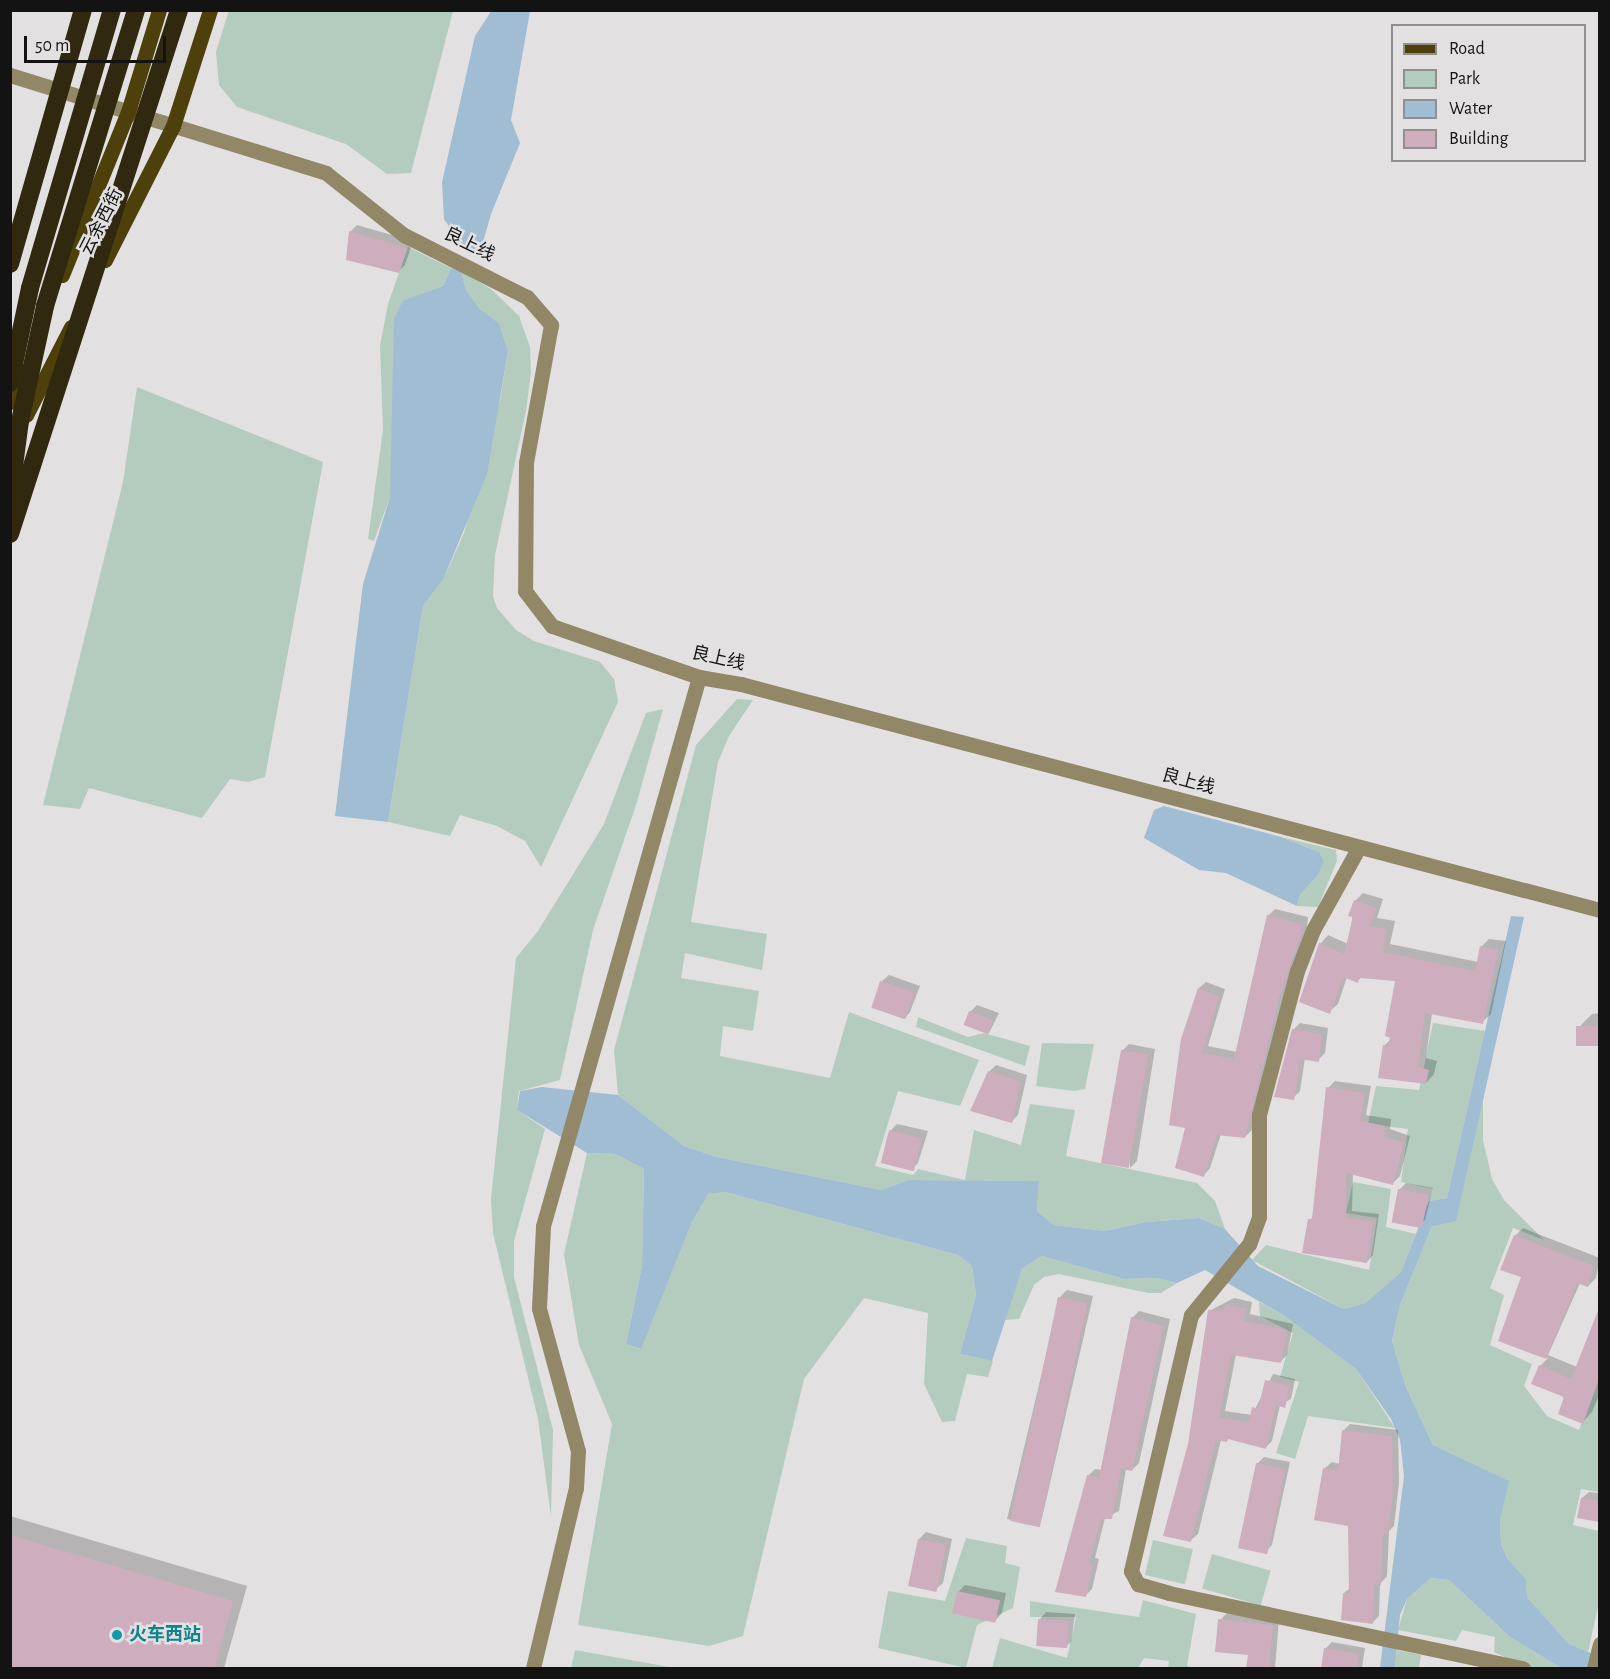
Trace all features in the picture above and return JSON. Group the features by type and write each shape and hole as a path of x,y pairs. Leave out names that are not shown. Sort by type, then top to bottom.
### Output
{"highway":[{"path":"10,264 83,10"},
{"path":"10,383 30,288 112,10"},
{"path":"10,496 20,421 45,306 136,10"},
{"path":"10,534 179,10"}],"main road":[{"name":"云余西街","path":"10,402 128,112 159,10"},
{"name":"云余西街","path":"10,444 173,126 210,10"}],"street":[{"path":"10,75 173,126"},
{"name":"良上线","path":"173,126 326,173 404,235 527,297 551,325 526,463 525,591 552,626 699,677 752,687 1599,910"},
{"path":"533,1668 577,1479 578,1451 539,1308 538,1278 543,1226 699,677"},
{"path":"1359,847 1313,930 1297,971 1259,1115 1256,1151 1262,1196 1249,1244 1191,1315 1131,1571 1138,1584 1523,1668"}],"green space":[{"path":"229,10 453,11 411,173 387,174 346,144 237,107 219,85 216,52"},
{"path":"408,247 451,268 443,286 403,300 390,497 374,541 368,539 383,430 380,346 388,304"},
{"path":"461,271 491,289 519,316 530,347 531,372 526,411 495,555 493,596 497,608 516,630 534,641 600,662 614,679 618,702 541,867 525,841 497,826 460,815 450,836 388,822 423,606 443,580 464,533 500,400 508,351 499,323 480,309 466,290"},
{"path":"137,387 323,462 265,777 248,782 230,779 202,818 89,788 80,809 43,805 123,482"},
{"path":"737,699 753,700 729,736 718,762 691,922 767,934 762,970 685,953 681,978 759,991 753,1031 723,1026 720,1056 830,1078 849,1012 979,1060 960,1106 898,1091 875,1166 913,1175 918,1169 965,1180 974,1130 1021,1145 1030,1104 1075,1110 1066,1156 1197,1183 1215,1201 1225,1229 1199,1218 1146,1222 1105,1231 1054,1225 1037,1211 1039,1181 908,1180 882,1190 717,1157 684,1146 618,1095 614,1050 696,745"},
{"path":"663,709 636,805 593,930 560,1080 519,1091 517,1110 545,1129 514,1241 514,1277 553,1430 551,1517 538,1419 493,1233 491,1199 516,958 538,931 604,824 646,713"},
{"path":"1281,837 1336,850 1337,861 1318,907 1297,906 1300,895 1318,875 1323,861 1319,852"},
{"path":"918,1017 968,1037 984,1033 1030,1046 1025,1066 916,1027"},
{"path":"1433,1023 1485,1031 1447,1198 1429,1201 1433,1189 1401,1182 1408,1129 1368,1124 1376,1086 1419,1090"},
{"path":"1042,1043 1094,1044 1085,1089 1074,1091 1036,1086"},
{"path":"1483,1098 1483,1140 1492,1179 1504,1200 1544,1240 1513,1228 1490,1288 1504,1295 1490,1345 1532,1364 1524,1386 1547,1416 1579,1430 1599,1374 1599,1492 1581,1489 1573,1525 1599,1531 1599,1602 1588,1652 1568,1643 1527,1597 1526,1579 1507,1558 1501,1544 1500,1521 1508,1481 1433,1445 1406,1387 1392,1341 1400,1305 1432,1226 1457,1215"},
{"path":"587,1153 615,1154 644,1169 642,1266 626,1344 640,1349 692,1222 707,1194 725,1192 958,1255 972,1266 976,1295 960,1354 993,1361 988,1377 967,1374 955,1421 942,1422 924,1384 928,1313 864,1298 804,1379 743,1636 709,1646 578,1625 612,1424 579,1345 564,1254"},
{"path":"1353,1182 1391,1189 1386,1227 1416,1234 1401,1272 1365,1303 1344,1309 1252,1260 1266,1245 1369,1270 1377,1218 1346,1213"},
{"path":"1042,1256 1124,1279 1157,1278 1177,1283 1161,1293 1148,1293 1059,1274 1044,1277 1034,1285 1019,1319 1004,1320 1022,1269"},
{"path":"1259,1302 1283,1315 1356,1369 1395,1428 1308,1416 1295,1459 1276,1453 1299,1382 1280,1377 1293,1333 1260,1316"},
{"path":"966,1538 1007,1546 1005,1563 1020,1567 1013,1608 977,1625 966,1668 878,1648 888,1591 945,1601"},
{"path":"1153,1540 1193,1549 1185,1584 1145,1575"},
{"path":"1212,1554 1271,1571 1261,1605 1202,1589"},
{"path":"1431,1578 1449,1580 1510,1637 1561,1668 1528,1668 1494,1652 1495,1637 1462,1630 1456,1641 1398,1630 1407,1599"},
{"path":"1143,1600 1196,1614 1187,1666 1195,1668 1168,1668 1169,1661 1144,1658 1138,1668 992,1668 1000,1638 1067,1658 1076,1617 1030,1617 1030,1601 1139,1617"},
{"path":"575,1650 675,1668 571,1668"},
{"path":"1397,1650 1421,1655 1419,1668 1395,1668"}],"water":[{"path":"492,10 530,11 511,120 520,143 491,214 479,256 462,246 444,219 442,182 475,36"},
{"path":"451,268 461,271 466,290 480,309 499,323 508,351 487,474 443,580 423,606 388,822 335,816 363,584 390,497 394,319 403,300 443,286"},
{"path":"1164,806 1281,837 1319,852 1324,861 1318,875 1300,895 1297,906 1226,873 1199,870 1144,838 1154,810"},
{"path":"1511,916 1524,917 1456,1221 1432,1226 1400,1305 1392,1341 1406,1387 1433,1445 1509,1481 1500,1521 1501,1544 1507,1558 1526,1579 1527,1597 1568,1643 1599,1657 1599,1668 1561,1668 1510,1637 1449,1580 1431,1578 1407,1599 1400,1615 1395,1668 1380,1668 1404,1476 1400,1440 1391,1419 1356,1369 1283,1315 1205,1270 1177,1283 1157,1278 1124,1279 1042,1256 1022,1269 992,1361 960,1354 976,1295 972,1266 958,1255 725,1192 708,1194 692,1222 641,1349 626,1344 642,1266 644,1169 615,1154 587,1153 517,1110 520,1091 542,1087 618,1095 684,1146 717,1157 882,1190 908,1180 1039,1181 1037,1211 1054,1225 1105,1231 1146,1222 1199,1218 1225,1229 1258,1266 1344,1309 1365,1303 1401,1272 1429,1201 1447,1198"}],"building":[{"path":"349,231 407,248 399,273 346,260"},
{"path":"1354,900 1376,908 1370,926 1387,929 1383,952 1475,971 1480,946 1498,950 1483,1024 1425,1013 1418,1067 1429,1070 1426,1084 1378,1078 1383,1045 1388,1046 1390,1038 1385,1036 1395,981 1359,978 1358,983 1343,977 1330,1014 1299,1002 1319,943 1344,954 1353,917 1348,916"},
{"path":"1267,915 1301,924 1301,935 1280,995 1245,1138 1217,1135 1204,1177 1175,1168 1185,1128 1169,1125 1181,1039 1198,988 1219,996 1202,1053 1234,1059"},
{"path":"880,981 914,992 906,1019 871,1008"},
{"path":"969,1011 993,1020 988,1034 964,1025"},
{"path":"1576,1026 1599,1026 1599,1046 1576,1046"},
{"path":"1292,1029 1322,1034 1319,1062 1300,1059 1294,1100 1274,1097"},
{"path":"1121,1050 1149,1055 1129,1168 1101,1163"},
{"path":"988,1071 1021,1082 1012,1123 970,1111"},
{"path":"1326,1087 1365,1093 1360,1121 1385,1126 1384,1136 1404,1143 1393,1185 1346,1173 1346,1218 1373,1221 1367,1263 1302,1253 1308,1219 1312,1219"},
{"path":"889,1130 922,1138 914,1171 881,1163"},
{"path":"1398,1189 1428,1195 1422,1228 1392,1222"},
{"path":"1514,1235 1594,1266 1588,1287 1577,1283 1546,1359 1498,1341 1521,1277 1500,1270"},
{"path":"1058,1297 1087,1303 1040,1527 1010,1521"},
{"path":"1226,1304 1246,1309 1244,1321 1287,1330 1281,1363 1231,1355 1219,1418 1249,1422 1252,1407 1258,1409 1265,1380 1290,1386 1285,1408 1276,1405 1266,1449 1228,1439 1227,1442 1216,1440 1191,1542 1163,1536 1188,1444 1208,1310 1223,1311"},
{"path":"1599,1308 1599,1379 1583,1424 1558,1414 1564,1397 1531,1384 1539,1365 1571,1379"},
{"path":"1131,1317 1164,1326 1132,1471 1121,1469 1112,1519 1101,1519 1089,1564 1093,1565 1086,1597 1055,1592 1087,1475 1099,1478"},
{"path":"1342,1430 1392,1436 1393,1491 1388,1534 1383,1534 1381,1585 1374,1584 1373,1624 1341,1620 1343,1593 1349,1593 1348,1526 1314,1520 1323,1468 1338,1471"},
{"path":"1256,1463 1285,1469 1267,1554 1238,1548"},
{"path":"1581,1498 1599,1501 1599,1522 1577,1518"},
{"name":"火车西站","path":"10,1535 233,1601 215,1668 10,1668"},
{"path":"918,1539 946,1545 936,1592 908,1586"},
{"path":"957,1591 1000,1600 995,1623 952,1613"},
{"path":"1038,1619 1069,1621 1067,1648 1036,1646"},
{"path":"1218,1619 1273,1625 1269,1668 1246,1668 1248,1655 1215,1652"},
{"path":"1324,1648 1359,1654 1357,1668 1321,1668"}],"place":[{"name":"火车西站","path":"117,1635"}]}
